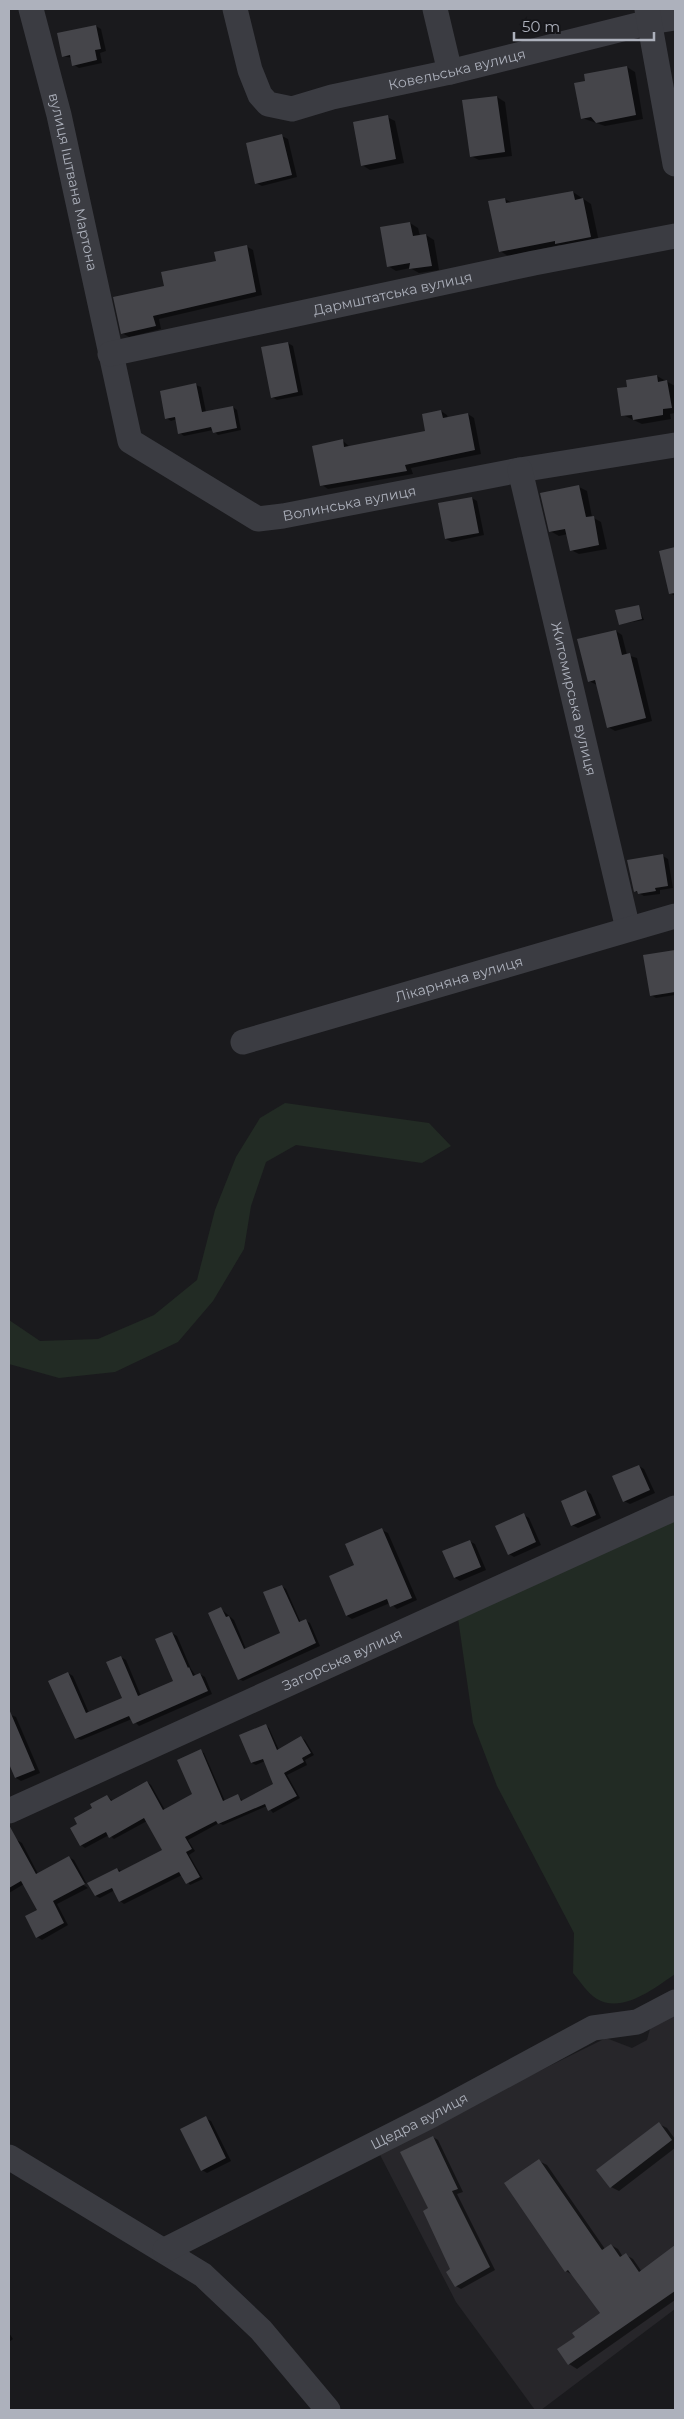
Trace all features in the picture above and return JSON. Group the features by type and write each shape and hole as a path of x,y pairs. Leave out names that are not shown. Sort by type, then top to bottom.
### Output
{"street":[{"name":"вулиця Іштвана Мартона","path":"31,9 59,115 110,354"},
{"name":"Ковельська вулиця","path":"235,9 250,70 260,95 268,104 292,109 332,97 450,72 649,16 675,18"},
{"path":"435,9 450,72"},
{"path":"649,16 675,164"},
{"name":"Дармштатська вулиця","path":"110,354 534,263 675,236"},
{"name":"Волинська вулиця","path":"110,354 130,441 258,518 520,470 675,445"},
{"name":"Житомирська вулиця","path":"520,470 628,929"},
{"name":"Лікарняна вулиця","path":"243,1042 675,916"},
{"name":"Загорська вулиця","path":"9,1811 675,1508"},
{"name":"Щедра вулиця","path":"165,2250 432,2115 593,2028 637,2022 675,2002"},
{"path":"9,2156 203,2275 232,2300 267,2337 328,2410"}],"shaded area":[{"path":"285,1103 429,1123 451,1146 422,1163 296,1145 266,1162 251,1206 244,1249 213,1301 178,1342 115,1372 59,1378 9,1364 9,1320 40,1341 98,1339 154,1315 197,1280 215,1210 236,1157 260,1118"},
{"path":"675,1519 675,1974 638,1997 617,2003 607,2003 590,1994 573,1973 574,1933 497,1786 473,1723 458,1618"},
{"path":"675,2013 675,2309 541,2410 535,2410 456,2302 378,2151 606,2038 632,2048 647,2040 651,2025"}],"building":[{"path":"96,25 101,49 95,50 97,60 72,66 70,55 62,57 57,33"},
{"path":"627,66 636,115 596,123 591,117 581,119 574,83 585,81 584,74"},
{"path":"497,96 505,152 470,157 462,100"},
{"path":"388,115 396,159 361,166 353,122"},
{"path":"282,134 292,175 255,184 246,143"},
{"path":"573,191 575,200 583,198 591,237 555,244 555,241 499,252 488,201 505,198 506,203"},
{"path":"410,222 413,236 426,234 432,266 409,269 410,263 387,267 380,227"},
{"path":"247,245 256,292 153,316 156,326 121,334 113,297 164,286 161,272 216,261 214,252"},
{"path":"288,342 298,392 271,398 261,347"},
{"path":"657,375 658,382 667,380 672,408 663,409 663,415 633,420 632,415 621,416 617,388 627,387 626,380"},
{"path":"196,383 202,412 233,406 237,428 213,433 211,427 178,434 175,417 165,419 160,391"},
{"path":"441,410 443,418 468,413 475,450 405,465 407,471 320,486 312,446 343,439 344,447 425,431 422,414"},
{"path":"579,485 586,517 594,516 599,545 570,551 565,529 549,532 540,493"},
{"path":"472,497 479,533 445,539 438,503"},
{"path":"675,547 675,593 669,594 659,551"},
{"path":"639,605 642,619 619,625 615,610"},
{"path":"616,630 622,655 630,653 646,718 607,728 595,680 588,682 577,639"},
{"path":"663,854 668,886 655,888 656,891 638,894 637,891 634,892 627,860"},
{"path":"675,950 675,992 650,996 643,955"},
{"path":"639,1465 650,1490 623,1502 612,1476"},
{"path":"586,1490 596,1515 571,1526 561,1501"},
{"path":"524,1513 536,1542 508,1555 495,1526"},
{"path":"382,1528 412,1598 390,1607 387,1599 346,1616 329,1576 354,1565 345,1544"},
{"path":"470,1540 481,1567 454,1578 442,1551"},
{"path":"282,1585 299,1622 306,1619 316,1643 238,1680 208,1613 221,1607 226,1617 229,1616 244,1649 280,1633 263,1592"},
{"path":"172,1632 188,1668 193,1676 200,1673 208,1691 133,1724 129,1716 75,1739 48,1681 68,1672 86,1713 122,1698 106,1662 121,1656 138,1696 173,1681 155,1639"},
{"path":"9,1709 35,1770 15,1778 9,1764"},
{"path":"266,1724 277,1750 301,1736 311,1753 302,1758 304,1762 284,1773 297,1796 268,1811 265,1804 218,1824 216,1821 185,1837 192,1849 186,1852 200,1877 186,1884 179,1872 119,1902 112,1888 95,1896 87,1883 117,1868 119,1872 162,1850 144,1818 109,1838 106,1832 80,1846 70,1828 77,1824 74,1818 92,1808 90,1804 107,1795 111,1801 147,1781 163,1810 192,1794 177,1760 201,1749 223,1801 238,1794 241,1801 273,1784 263,1759 251,1763 239,1735"},
{"path":"9,1825 36,1874 69,1856 85,1884 53,1901 64,1923 36,1938 25,1916 37,1910 21,1881 9,1888"},
{"path":"206,2116 226,2158 201,2171 180,2129"},
{"path":"659,2122 672,2140 610,2188 596,2170"},
{"path":"433,2136 458,2189 452,2191 490,2267 455,2287 446,2272 450,2269 423,2211 428,2208 400,2152"},
{"path":"539,2159 602,2250 611,2244 620,2257 626,2253 639,2272 675,2245 675,2291 568,2365 557,2349 575,2337 572,2333 600,2313 568,2270 565,2272 504,2183"}]}
